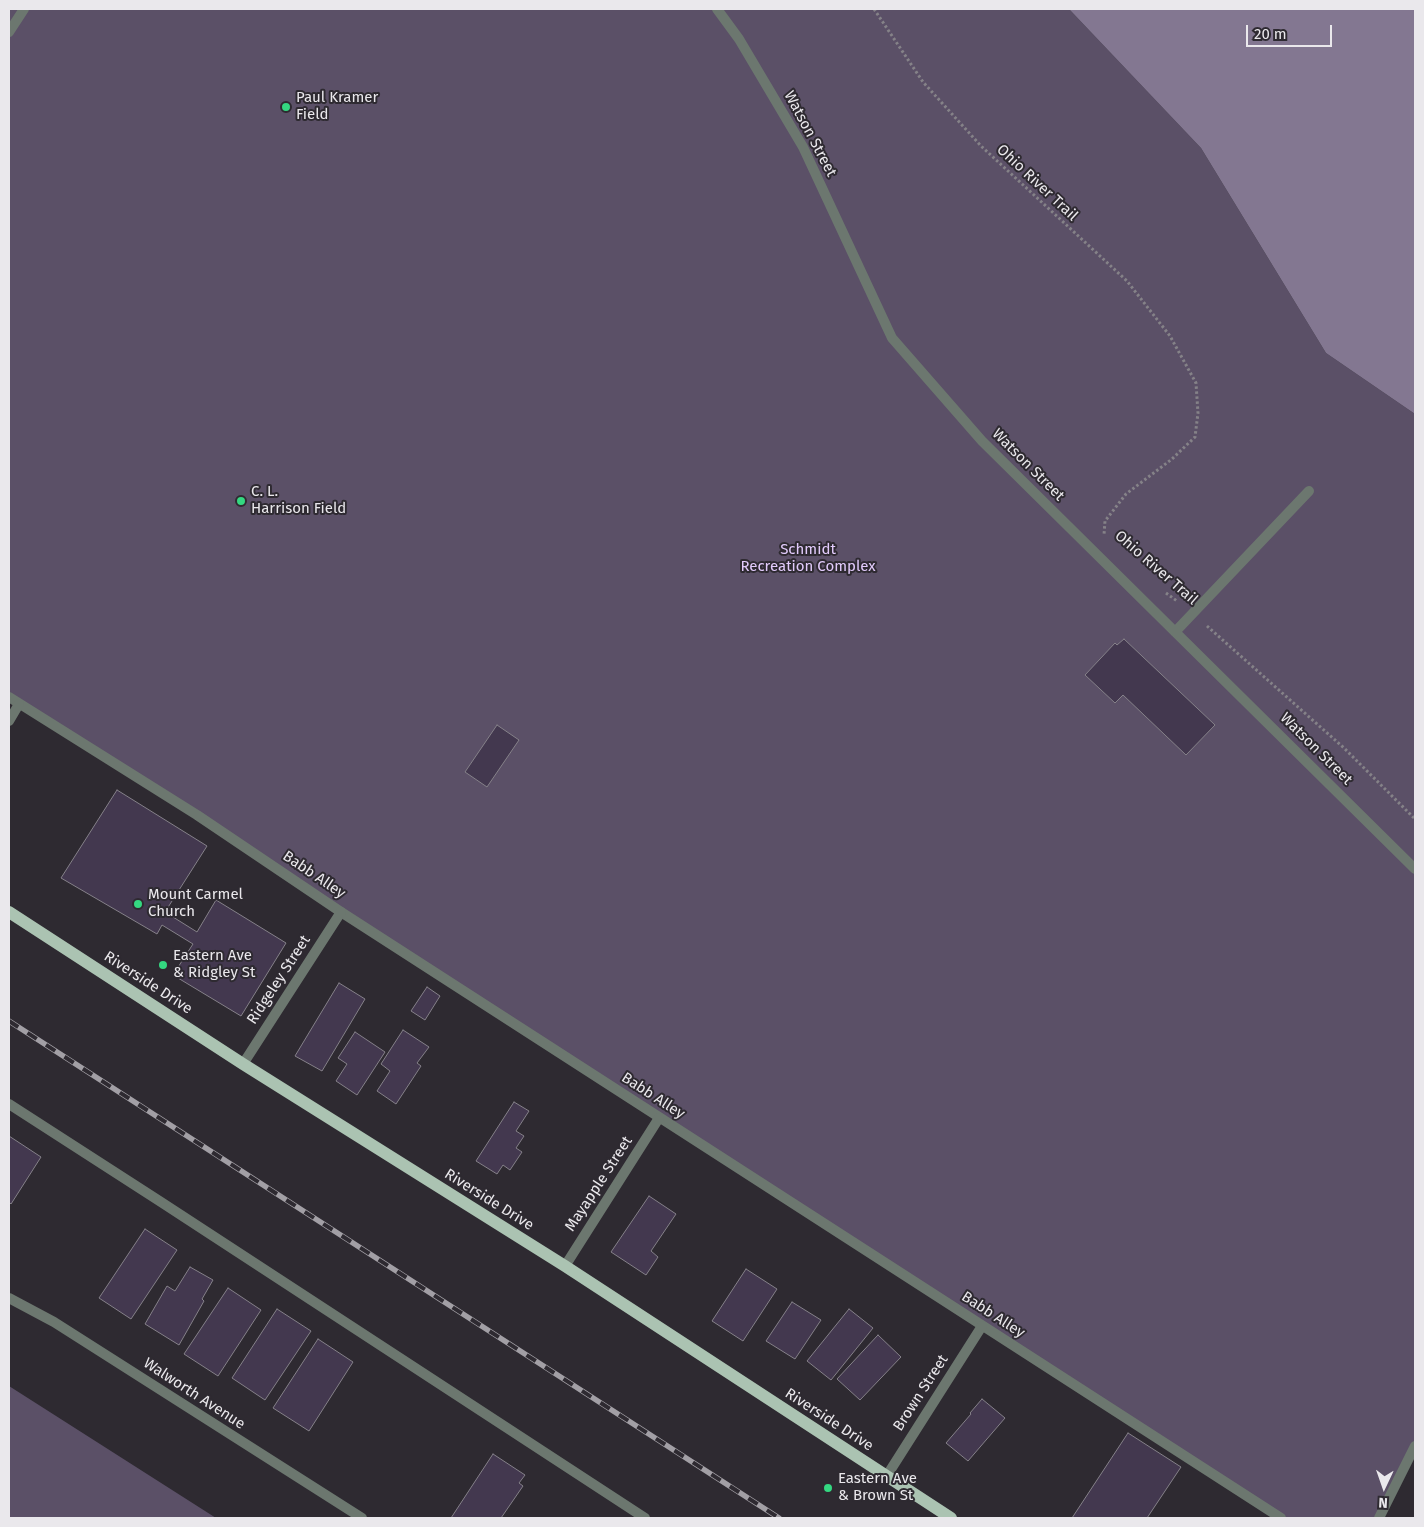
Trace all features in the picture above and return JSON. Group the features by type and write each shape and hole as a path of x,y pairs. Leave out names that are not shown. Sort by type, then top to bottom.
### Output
{"main road":[{"name":"Riverside Drive","path":"9,912 243,1064 565,1266 951,1518"}],"street":[{"path":"9,32 24,9"},
{"name":"Watson Street","path":"717,9 739,39 803,147 892,338 982,441 1415,869"},
{"path":"1176,632 1309,491"},
{"name":"Babb Alley","path":"9,697 198,815 341,912 1281,1518"},
{"path":"9,720 19,704"},
{"name":"Ridgeley Street","path":"243,1064 341,912"},
{"path":"9,1104 645,1518"},
{"name":"Mayapple Street","path":"565,1266 659,1118"},
{"name":"Walworth Avenue","path":"9,1298 54,1322 362,1518"},
{"name":"Brown Street","path":"886,1476 982,1326"},
{"path":"1379,1518 1415,1446"}],"path":[{"name":"Ohio River Trail","path":"874,9 923,82 981,146 1127,281 1170,336 1196,383 1198,413 1195,437 1172,459 1126,494 1105,521 1104,539"},
{"name":"Ohio River Trail","path":"1164,591 1344,748 1415,819"}],"green space":[{"name":"Schmidt Recreation Complex","path":"9,9 1069,9 1201,148 1326,353 1415,414 1415,1446 1379,1518 1281,1518 9,697"},
{"path":"9,1386 216,1518 9,1518"}],"shaded area":[{"path":"1069,9 1415,9 1415,414 1326,353 1201,148"}],"building":[{"path":"1124,639 1215,725 1186,755 1123,695 1115,703 1085,675 1115,643 1117,645"},
{"path":"497,725 519,740 487,787 465,772"},
{"name":"Mount Carmel Church","path":"117,790 207,846 165,912 197,932 216,900 286,943 241,1016 173,975 193,944 162,925 157,934 61,878"},
{"path":"339,983 365,999 322,1071 295,1056"},
{"path":"427,987 440,996 425,1020 411,1011"},
{"path":"403,1030 429,1047 417,1063 421,1066 396,1104 377,1091 390,1071 381,1064"},
{"path":"355,1032 385,1052 357,1095 336,1081 347,1064 338,1058"},
{"path":"514,1102 529,1111 516,1131 524,1136 516,1148 522,1152 510,1170 503,1165 497,1174 476,1161"},
{"path":"9,1136 41,1157 11,1204 9,1202"},
{"path":"649,1196 676,1214 651,1251 658,1257 646,1275 611,1252"},
{"path":"145,1229 177,1250 131,1319 99,1298"},
{"path":"190,1267 213,1280 202,1299 204,1301 179,1345 145,1324 167,1286 175,1291"},
{"path":"746,1269 777,1289 743,1341 712,1321"},
{"path":"228,1288 261,1310 218,1376 184,1354"},
{"path":"792,1302 821,1320 795,1359 766,1341"},
{"path":"277,1309 311,1331 265,1400 232,1378"},
{"path":"849,1309 873,1328 831,1380 807,1361"},
{"path":"878,1335 901,1357 860,1400 837,1379"},
{"path":"318,1339 353,1362 309,1431 273,1408"},
{"path":"982,1399 1005,1418 968,1461 946,1443"},
{"path":"1128,1433 1181,1467 1147,1518 1072,1518"},
{"path":"493,1454 525,1475 519,1483 523,1486 501,1518 451,1518"}],"railway":[{"path":"9,1021 779,1518"}],"place":[{"name":"Paul Kramer Field","path":"286,107"},
{"name":"C. L. Harrison Field","path":"241,501"},
{"name":"Mount Carmel Church","path":"138,904"},
{"name":"Eastern Ave & Ridgley St","path":"163,965"},
{"name":"Eastern Ave & Brown St","path":"828,1488"}]}
